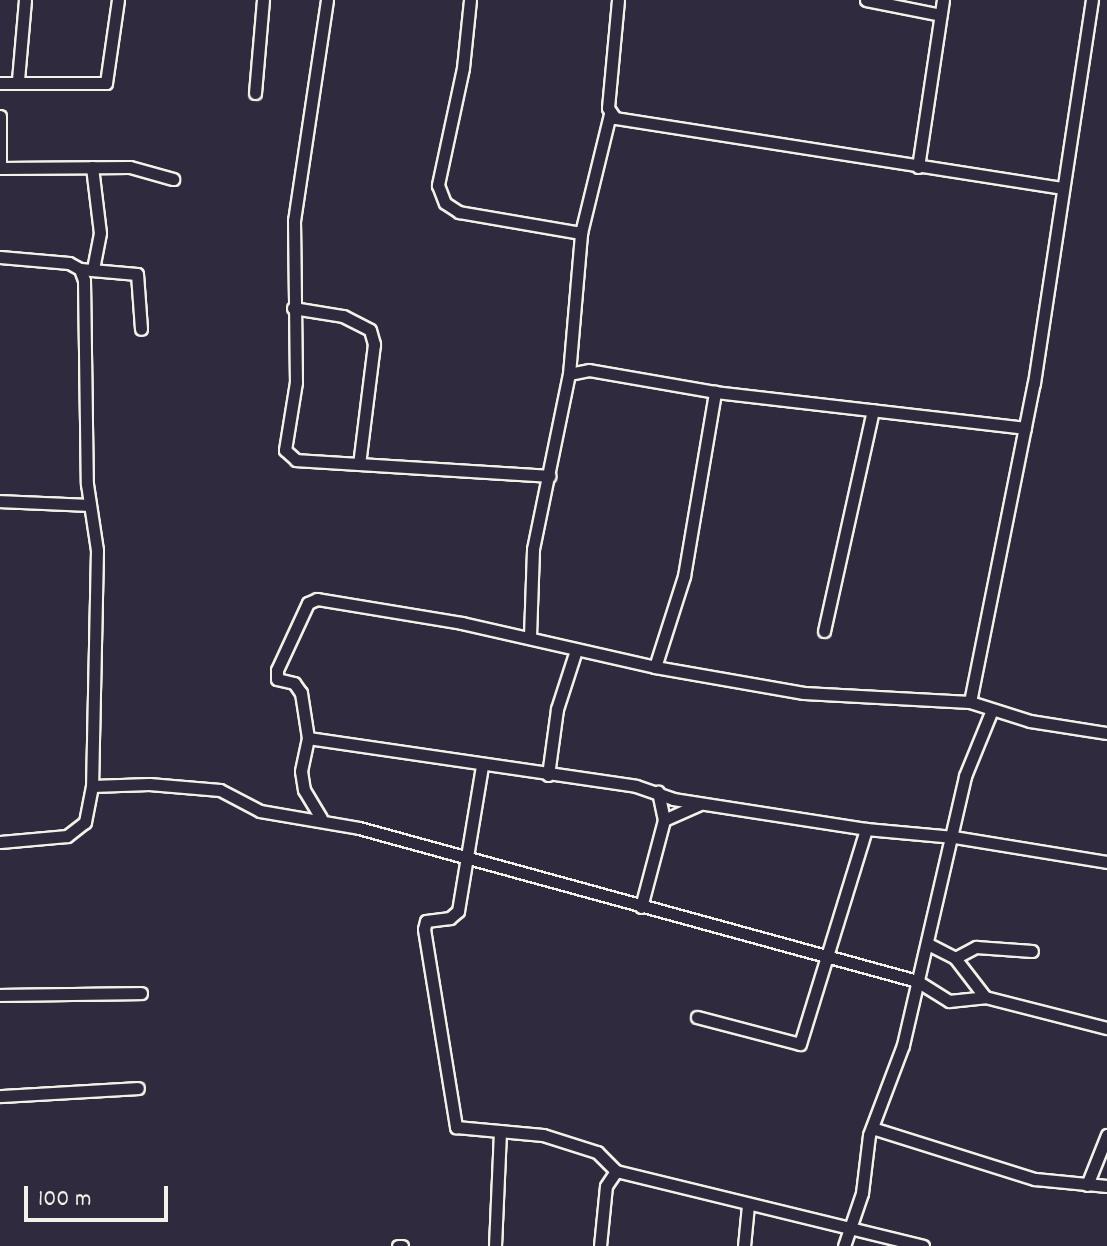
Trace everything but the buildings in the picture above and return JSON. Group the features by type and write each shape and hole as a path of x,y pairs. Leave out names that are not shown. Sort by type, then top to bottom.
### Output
{"street":[{"path":"18,80 25,0"},
{"path":"0,83 18,80 106,83 118,0"},
{"path":"255,93 263,0"},
{"path":"327,0 294,220 296,382 285,450 296,460 549,476"},
{"path":"470,0 463,68 438,185 445,203 459,212 581,233"},
{"path":"530,636 533,549 569,374 581,233 610,114 618,0"},
{"path":"866,0 941,15"},
{"path":"918,167 943,0"},
{"path":"970,702 1025,428 1092,0"},
{"path":"610,114 918,167 1063,188"},
{"path":"0,116 0,168 130,167 173,179"},
{"path":"92,167 100,233 93,269"},
{"path":"0,257 43,259 80,269 137,274 141,329"},
{"path":"0,842 45,840 80,830 92,786 97,550 90,505 80,269"},
{"path":"293,308 343,316 370,330 374,344 359,464"},
{"path":"569,374 589,370 715,392 1025,428"},
{"path":"655,667 684,576 715,392"},
{"path":"824,631 873,410"},
{"path":"0,501 90,505"},
{"path":"321,818 304,790 301,771 308,738 298,687 277,679 277,670 308,603 317,599 530,636 576,650 655,667 804,693 970,702 992,710 1107,733"},
{"path":"548,775 557,709 576,650"},
{"path":"844,1246 848,1224 862,1193 872,1128 903,1045 954,837 965,776 992,710"},
{"path":"308,738 350,740 482,766 658,792 702,803 866,829 954,837 1107,862"},
{"path":"482,766 469,856 454,916 426,921 424,929 452,1120 465,1129 543,1135 597,1152 616,1171 748,1205 848,1224 923,1246"},
{"path":"92,786 207,787 260,811 321,818 827,955 917,981 949,1001 985,997 1107,1028"},
{"path":"641,907 664,820 658,792"},
{"path":"664,820 702,803"},
{"path":"697,1017 800,1044 866,829"},
{"path":"928,944 955,958 985,997"},
{"path":"955,958 976,947 1032,951"},
{"path":"0,995 141,993"},
{"path":"0,1096 138,1088"},
{"path":"872,1128 1035,1179 1107,1186"},
{"path":"495,1246 500,1131"},
{"path":"1087,1185 1107,1135"},
{"path":"600,1246 606,1186 616,1171"},
{"path":"744,1246 748,1205"}]}
